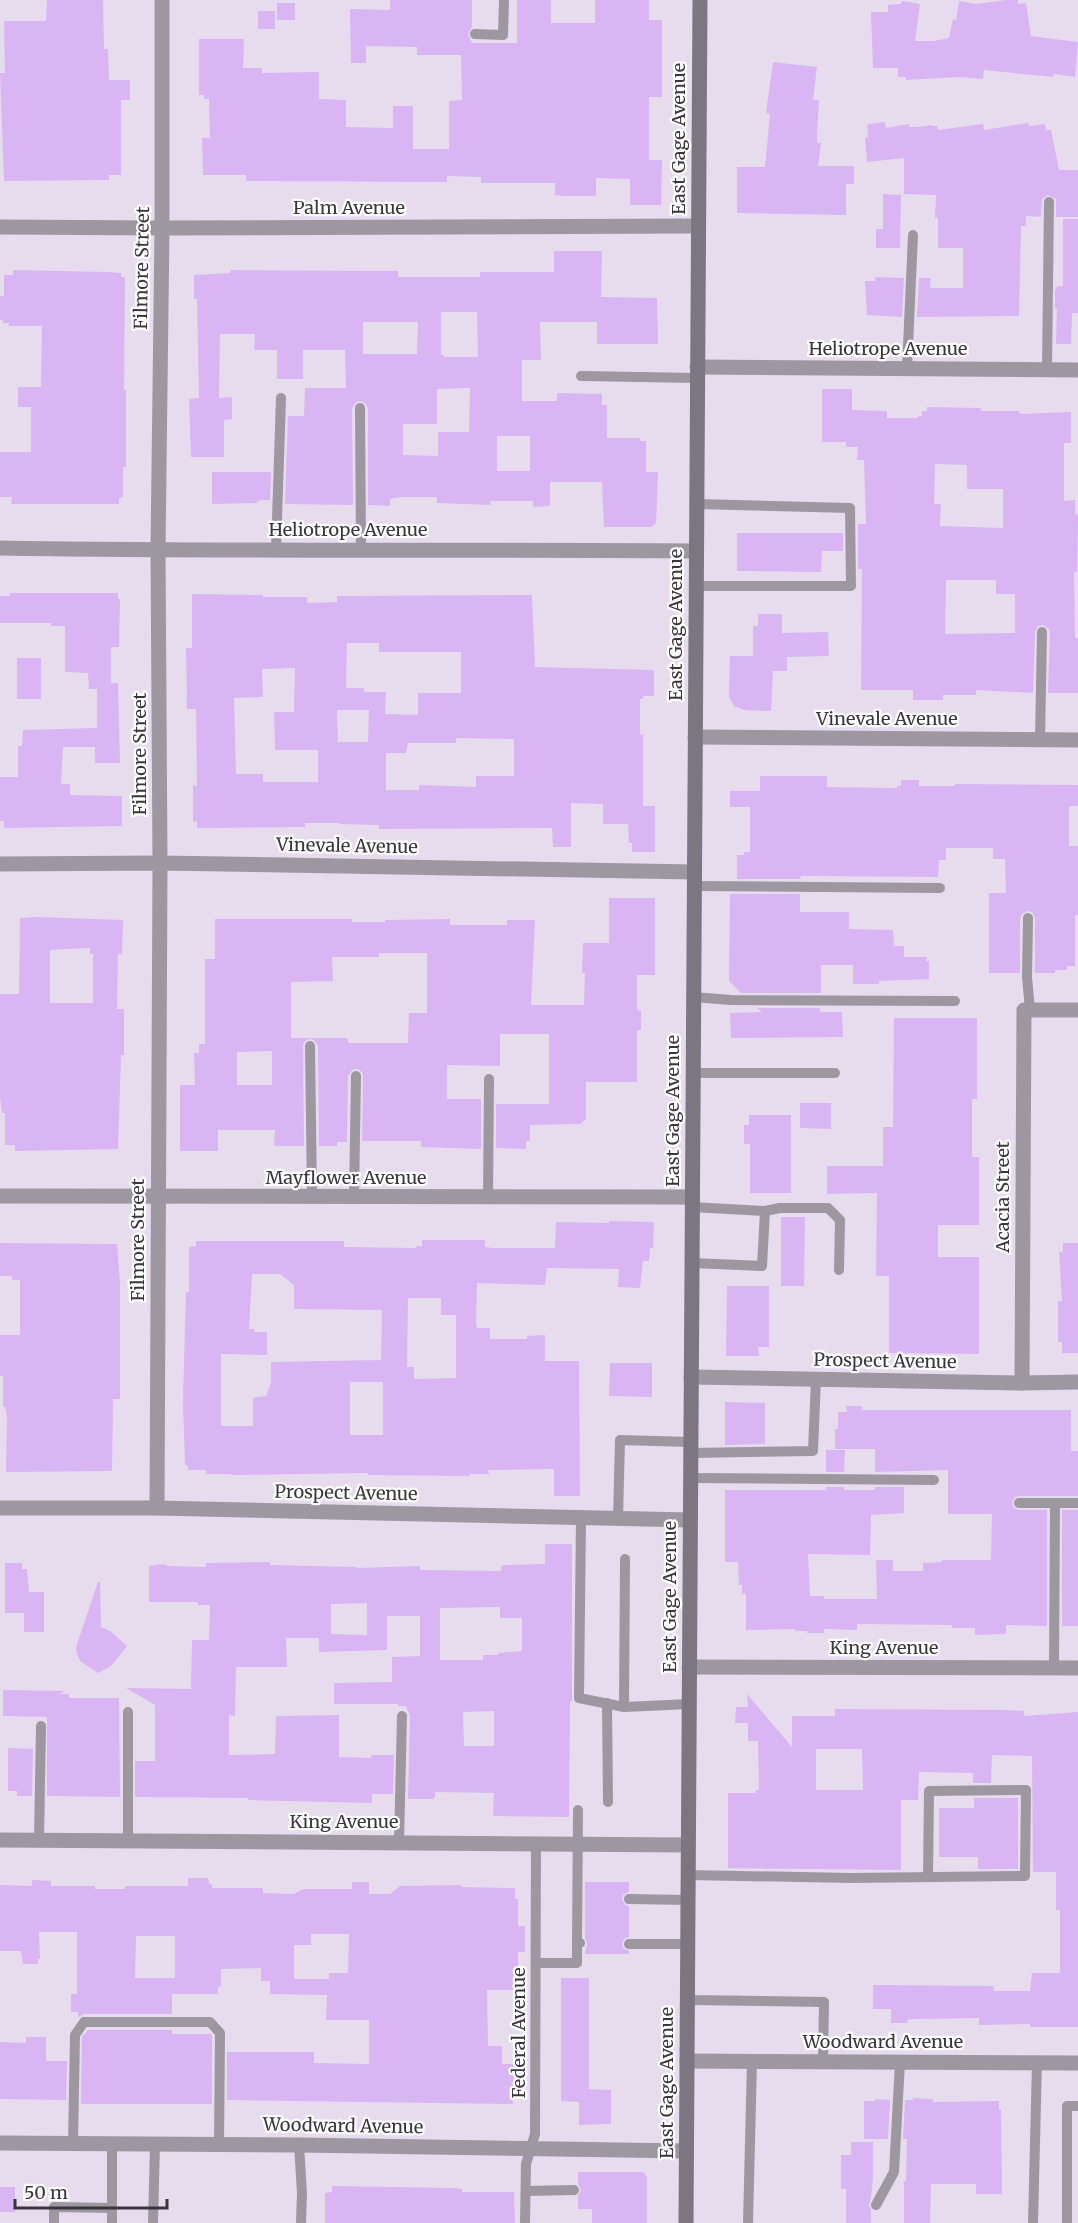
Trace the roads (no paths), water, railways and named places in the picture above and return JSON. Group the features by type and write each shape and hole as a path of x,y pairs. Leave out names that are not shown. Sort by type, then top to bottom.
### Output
{"main road":[{"name":"East Gage Avenue","path":"686,2223 700,0"}],"street":[{"name":"Filmore Street","path":"157,1508 160,863 158,550 162,0"},
{"name":"Palm Avenue","path":"0,227 698,226"},
{"name":"Heliotrope Avenue","path":"697,372 907,368 1078,370"},
{"name":"Heliotrope Avenue","path":"0,548 696,551"},
{"name":"Vinevale Avenue","path":"695,737 1078,740"},
{"name":"Vinevale Avenue","path":"0,864 160,863 694,879"},
{"path":"1027,1010 1078,1010"},
{"name":"Acacia Street","path":"1022,1383 1027,1010"},
{"name":"Mayflower Avenue","path":"0,1196 488,1197 692,1202"},
{"name":"Prospect Avenue","path":"691,1377 1078,1382"},
{"name":"Prospect Avenue","path":"0,1508 157,1508 690,1520"},
{"name":"King Avenue","path":"689,1667 1078,1668"},
{"name":"King Avenue","path":"0,1840 536,1842 688,1845"},
{"name":"Woodward Avenue","path":"687,2061 1078,2063"},
{"name":"Woodward Avenue","path":"0,2143 686,2151"}],"lane":[{"path":"475,34 502,35 504,0"},
{"path":"1047,369 1049,202"},
{"path":"907,368 913,235"},
{"path":"581,376 697,372"},
{"path":"276,549 281,398"},
{"path":"360,408 361,549"},
{"path":"696,586 850,586 850,508 697,504"},
{"path":"1040,740 1042,632"},
{"path":"694,879 940,888"},
{"path":"1027,1010 1028,918"},
{"path":"693,997 731,1000 955,1001"},
{"path":"310,1046 312,1197"},
{"path":"693,1073 835,1073"},
{"path":"354,1197 356,1076"},
{"path":"488,1197 489,1079"},
{"path":"692,1202 765,1211 780,1208 828,1208 840,1220 839,1270"},
{"path":"692,1263 762,1266 765,1211"},
{"path":"618,1519 620,1440 691,1447 813,1451 816,1379"},
{"path":"691,1478 934,1480"},
{"path":"1019,1503 1078,1503"},
{"path":"1054,1668 1055,1503"},
{"path":"581,1518 579,1698 624,1707 689,1704"},
{"path":"624,1707 625,1559"},
{"path":"607,1703 608,1802"},
{"path":"128,1712 128,1840"},
{"path":"399,1842 402,1716"},
{"path":"39,1840 41,1726"},
{"path":"688,1875 851,1878 1024,1876 1026,1790 929,1791 928,1876"},
{"path":"536,1963 577,1963 579,1943 578,1810"},
{"name":"Federal Avenue","path":"525,2223 526,2164 535,2134 536,1842"},
{"path":"629,1899 688,1900"},
{"path":"628,1944 688,1944"},
{"path":"687,2000 824,2002 823,2062"},
{"path":"73,2144 75,2035 84,2022 126,2021 210,2022 220,2033 219,2144"},
{"path":"748,2223 752,2062"},
{"path":"876,2205 894,2172 900,2062"},
{"path":"1034,2223 1037,2062"},
{"path":"1067,2223 1067,2106 1078,2106"},
{"path":"112,2144 112,2223"},
{"path":"153,2223 155,2144"},
{"path":"299,2145 301,2223"},
{"path":"526,2191 574,2190"},
{"path":"54,2223 54,2207 112,2208"}]}
